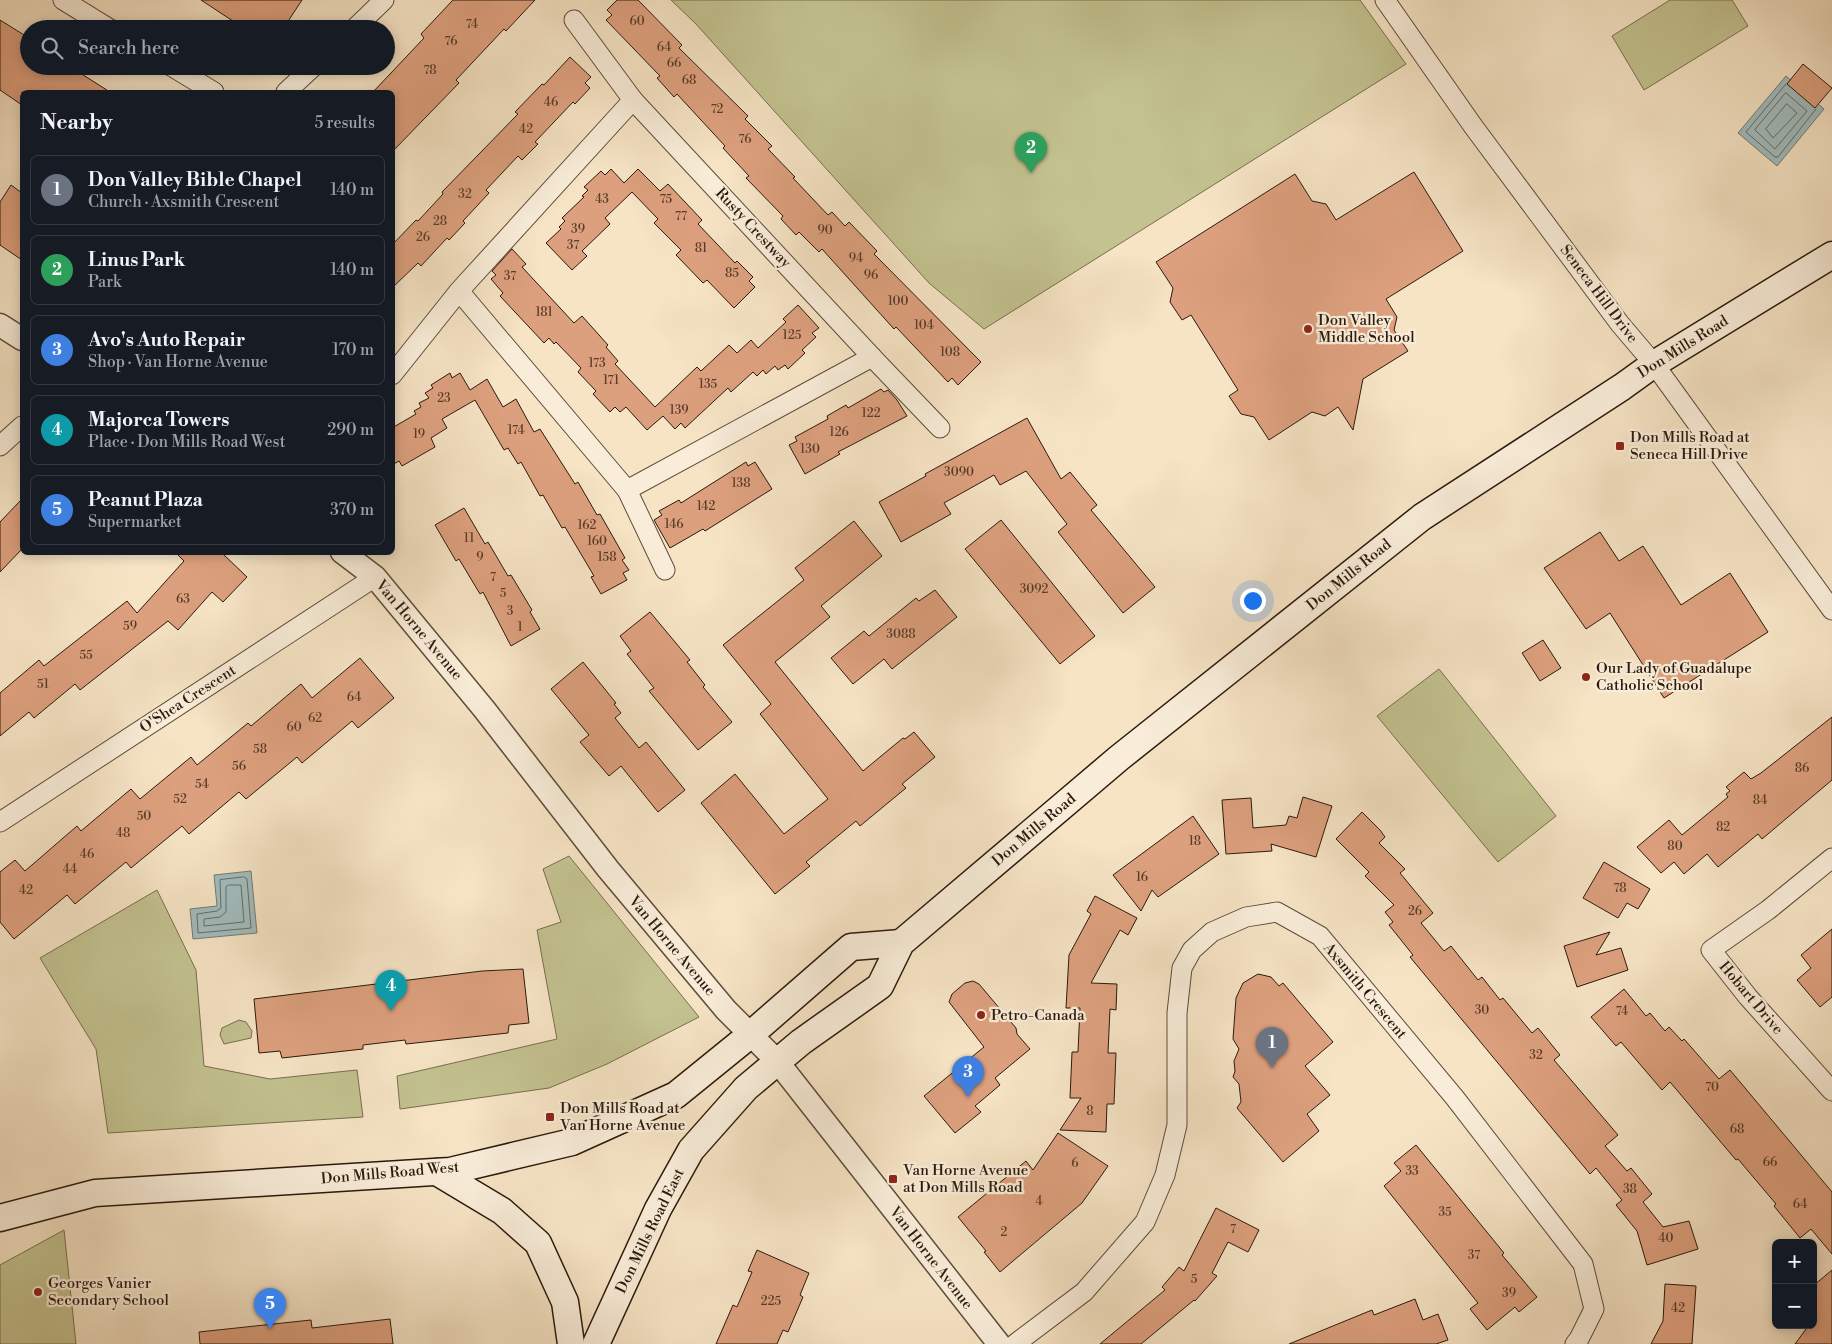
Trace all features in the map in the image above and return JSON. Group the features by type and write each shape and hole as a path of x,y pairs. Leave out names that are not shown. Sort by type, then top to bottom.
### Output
{"main road":[{"name":"Don Mills Road","path":"777,1061 880,986 901,943 1119,758 1422,517 1622,387 1654,364 1832,255"},
{"path":"750,1035 851,947 901,943"},
{"name":"Don Mills Road West","path":"0,1218 95,1193 450,1171 572,1142 676,1095 750,1035"},
{"name":"Don Mills Road East","path":"596,1344 658,1209 691,1150 746,1088 777,1061"},
{"path":"437,1172 502,1211 538,1243 565,1302 571,1344"}],"street":[{"path":"63,0 95,20"},
{"path":"363,20 384,0"},
{"name":"Seneca Hill Drive","path":"1385,0 1479,134 1620,324 1654,364 1832,610"},
{"name":"Rusty Crestway","path":"574,20 633,100 940,428"},
{"path":"186,75 211,90"},
{"path":"288,90 304,75"},
{"path":"395,371 459,291 633,100"},
{"path":"459,291 627,490 665,570"},
{"path":"0,325 20,338"},
{"path":"627,490 872,357"},
{"path":"0,446 20,428"},
{"name":"Van Horne Avenue","path":"346,555 375,577 484,709 608,869 726,1010 777,1061 999,1344"},
{"name":"O'Shea Crescent","path":"0,822 375,577"},
{"name":"Hobart Drive","path":"1832,858 1768,910 1711,950 1748,997 1832,1092"},
{"name":"Axsmith Crescent","path":"1015,1344 1084,1292 1145,1222 1166,1175 1177,1125 1176,1013 1182,968 1192,950 1212,932 1246,917 1277,912 1320,936 1455,1098 1583,1264 1594,1309 1574,1344"}],"shaded area":[{"path":"671,0 1360,0 1406,64 984,329 929,283 696,24"},
{"path":"1670,0 1732,0 1748,26 1644,90 1612,36"},
{"path":"1439,669 1556,816 1498,862 1377,716"},
{"path":"569,856 699,1017 607,1064 549,1088 400,1109 397,1076 557,1039 537,930 561,922 543,869"},
{"path":"157,890 196,970 204,1066 270,1079 357,1070 363,1117 108,1133 96,1049 40,958"},
{"path":"239,1020 246,1022 252,1031 251,1038 224,1044 220,1035 222,1028"},
{"name":"Georges Vanier Secondary School","path":"64,1230 76,1344 0,1344 0,1265"}],"water":[{"path":"1786,76 1824,109 1777,166 1738,133"},
{"path":"251,871 257,933 193,939 190,909 217,906 214,875"}],"building":[{"path":"201,0 302,0 289,20 231,20"},
{"path":"453,0 535,0 506,31 504,29 456,80 459,83 395,149 395,90 375,90 389,75 395,75 395,69 424,38 421,34"},
{"path":"617,0 638,0 682,45 679,48 748,116 745,119 772,146 768,149 828,215 832,212 845,226 849,222 877,251 874,254 981,362 958,385 952,378 948,382 896,327 894,329 822,249 819,252 799,232 796,235 781,219 783,216 746,178 749,176 723,148 725,146 677,94 674,97 657,78 660,76 606,20 612,15 607,10"},
{"path":"0,20 20,32 20,75 83,75 107,90 20,90 20,104 0,90"},
{"path":"570,57 591,77 585,83 590,88 575,104 573,102 535,142 538,144 522,160 518,156 486,190 489,193 463,221 465,223 449,240 447,238 421,266 418,263 395,285 395,242 416,220 418,221 443,194 442,192 518,114 515,112 542,84 544,85"},
{"path":"1803,64 1832,88 1815,108 1787,84"},
{"path":"611,169 624,183 638,169 660,191 668,184 702,220 698,224 735,263 737,261 753,277 749,281 755,287 734,308 707,280 703,283 676,255 681,250 654,223 658,219 632,192 605,218 610,224 582,251 587,256 572,270 546,243 561,229 559,227 565,221 562,218 584,197 582,196 588,190 584,187 601,171 605,175"},
{"path":"1414,172 1463,251 1386,299 1397,317 1394,330 1408,351 1363,379 1353,430 1338,407 1325,416 1312,412 1269,440 1254,417 1241,414 1229,396 1238,390 1191,315 1182,320 1170,302 1173,288 1156,262 1295,174 1312,201 1326,204 1336,220"},
{"path":"11,185 20,192 20,259 0,245 0,202"},
{"path":"512,249 526,264 522,267 574,323 582,316 608,345 606,347 618,361 615,364 655,407 697,367 701,371 729,345 737,353 751,340 758,348 786,322 783,319 798,305 819,328 812,333 816,337 802,350 805,353 788,369 785,365 778,370 775,366 766,374 763,370 757,376 753,372 731,392 728,388 685,428 681,423 675,429 663,416 647,430 626,407 620,412 615,407 610,412 593,394 596,391 578,372 581,368 556,342 554,344 549,338 544,343 500,296 503,293 491,279 496,275 492,271"},
{"path":"450,373 452,378 460,373 470,390 487,379 503,407 516,399 534,432 540,429 575,484 578,482 597,515 600,514 625,558 622,560 629,570 623,573 627,580 601,594 591,577 594,576 565,527 562,528 543,495 540,496 521,462 518,464 508,448 504,450 475,400 442,419 447,428 431,438 435,447 402,466 399,461 395,463 395,426 416,414 414,411 421,407 419,403 429,398 425,393 433,388 431,385"},
{"path":"881,389 884,392 888,390 907,416 838,452 840,454 805,474 789,445 797,441 795,437 828,419 827,416 846,405 848,408"},
{"path":"1027,418 1061,479 1070,472 1097,505 1091,510 1155,587 1123,613 1058,532 1067,524 1026,471 1000,485 994,475 944,503 951,514 901,542 879,502 926,476 925,474"},
{"path":"746,462 748,466 755,462 772,489 705,531 703,529 670,548 654,520 662,515 659,511 679,500 681,503"},
{"path":"20,501 20,551 0,572 0,522"},
{"path":"464,508 485,544 488,542 508,576 511,575 532,610 530,612 540,629 511,646 483,592 480,594 459,559 456,561 435,525"},
{"path":"1001,520 1095,636 1060,664 965,549"},
{"path":"854,521 882,556 821,606 830,617 775,662 863,771 903,738 905,739 914,732 935,757 902,784 906,788 860,826 856,821 806,862 810,866 775,894 701,803 735,774 784,834 828,799 760,714 771,704 723,645 804,580 795,568"},
{"path":"1600,532 1619,561 1643,546 1681,605 1730,573 1768,632 1664,698 1610,613 1586,629 1544,568"},
{"path":"178,555 224,555 247,577 223,602 212,592 178,630 168,621 80,690 75,684 34,718 29,712 0,736 0,693 39,660 44,666 127,601 137,613 184,561"},
{"path":"935,590 957,617 892,669 884,659 853,684 831,658 864,631 869,636 916,598 919,601"},
{"path":"650,612 690,660 687,662 705,685 703,687 732,722 698,750 649,691 654,688 627,654 631,651 620,636"},
{"path":"1543,640 1561,668 1540,681 1522,653"},
{"path":"360,658 394,698 358,728 352,721 302,763 297,757 246,799 239,792 189,834 182,826 131,868 126,862 75,904 67,895 14,939 0,922 0,872 15,860 25,871 77,826 81,831 131,789 140,799 191,757 197,765 248,723 251,726 301,684 312,698"},
{"path":"583,662 616,703 614,704 621,713 615,718 639,748 646,742 685,790 658,812 621,766 609,776 580,742 589,735 551,689"},
{"path":"1832,717 1832,780 1762,839 1758,834 1718,867 1707,854 1684,874 1674,862 1661,873 1637,847 1669,820 1682,835 1728,797 1726,794 1730,791 1726,787 1744,772 1751,779 1761,773"},
{"path":"1303,797 1332,806 1316,857 1271,844 1272,851 1226,854 1222,800 1251,798 1253,828 1286,825 1289,816 1297,818"},
{"path":"1362,812 1385,837 1379,843 1405,869 1400,873 1433,913 1421,923 1444,951 1451,946 1478,980 1482,977 1500,1000 1503,998 1532,1033 1538,1028 1560,1055 1554,1060 1618,1135 1605,1146 1627,1171 1631,1168 1652,1194 1643,1202 1663,1227 1689,1221 1698,1249 1647,1265 1637,1231 1616,1205 1622,1200 1596,1168 1590,1174 1410,957 1413,955 1389,925 1393,922 1385,912 1394,905 1365,876 1369,872 1336,839"},
{"path":"1193,816 1219,854 1158,897 1152,890 1141,911 1113,875"},
{"path":"1604,862 1650,889 1638,909 1627,903 1618,918 1583,898"},
{"path":"1095,896 1137,918 1128,935 1120,930 1091,983 1117,984 1116,1010 1110,1009 1108,1053 1116,1053 1114,1104 1107,1104 1106,1132 1060,1130 1081,1098 1070,1098 1072,1052 1078,1052 1080,1008 1066,1008 1069,955 1091,914 1087,911"},
{"path":"1832,929 1832,997 1820,1007 1797,980 1811,968 1801,955"},
{"path":"1610,932 1596,955 1621,948 1628,970 1577,987 1564,946"},
{"path":"523,969 529,1023 509,1025 508,1033 406,1044 405,1040 363,1045 363,1049 282,1058 280,1051 259,1053 254,999 482,971"},
{"path":"1258,974 1271,977 1279,986 1283,983 1333,1042 1305,1066 1330,1095 1307,1114 1319,1131 1283,1162 1237,1108 1241,1102 1239,1084 1233,1077 1235,1071 1234,1061 1239,1049 1233,1039 1236,998 1243,983"},
{"path":"973,981 979,984 1016,1028 1017,1034 1030,1049 995,1078 1000,1085 975,1106 981,1112 955,1133 924,1096 984,1047 949,1002 952,994 965,983"},
{"path":"1624,989 1646,1016 1650,1013 1665,1031 1669,1027 1682,1041 1684,1039 1719,1079 1730,1070 1832,1192 1832,1254 1811,1229 1800,1238 1774,1206 1776,1204 1670,1082 1662,1090 1621,1042 1616,1046 1591,1017"},
{"path":"1058,1133 1108,1166 1082,1203 1000,1272 984,1252 986,1251 958,1217 1026,1161 1033,1170"},
{"path":"1416,1145 1504,1253 1502,1255 1537,1297 1519,1312 1515,1307 1487,1330 1470,1309 1478,1303 1384,1186 1401,1171 1394,1163"},
{"path":"1216,1208 1259,1230 1248,1252 1228,1242 1212,1273 1217,1276 1195,1301 1141,1344 1100,1344 1165,1290 1162,1287 1179,1267 1184,1271"},
{"path":"757,1250 809,1273 800,1295 803,1297 788,1332 783,1330 777,1344 716,1344 733,1305 737,1307 752,1272 748,1271"},
{"path":"1832,1270 1832,1344 1795,1344 1806,1329 1817,1329 1817,1283"},
{"path":"1665,1284 1696,1286 1692,1344 1651,1344 1663,1321"},
{"path":"1415,1299 1423,1320 1438,1314 1448,1340 1436,1344 1289,1344 1372,1310 1374,1315"},
{"path":"390,1319 393,1344 200,1344 199,1332 311,1320 312,1328"}],"place":[{"name":"Linus Park","path":"1031,173"},
{"name":"Don Valley Middle School","path":"1308,329"},
{"name":"Don Mills Road at Seneca Hill Drive","path":"1620,446"},
{"name":"Our Lady of Guadalupe Catholic School","path":"1586,677"},
{"name":"Majorca Towers","path":"391,1011"},
{"name":"Petro-Canada","path":"981,1015"},
{"name":"Don Valley Bible Chapel","path":"1272,1068"},
{"name":"Avo's Auto Repair","path":"968,1097"},
{"name":"Don Mills Road at Van Horne Avenue","path":"550,1117"},
{"name":"Van Horne Avenue at Don Mills Road","path":"893,1179"},
{"name":"Georges Vanier Secondary School","path":"38,1292"},
{"name":"Peanut Plaza","path":"270,1329"}]}
